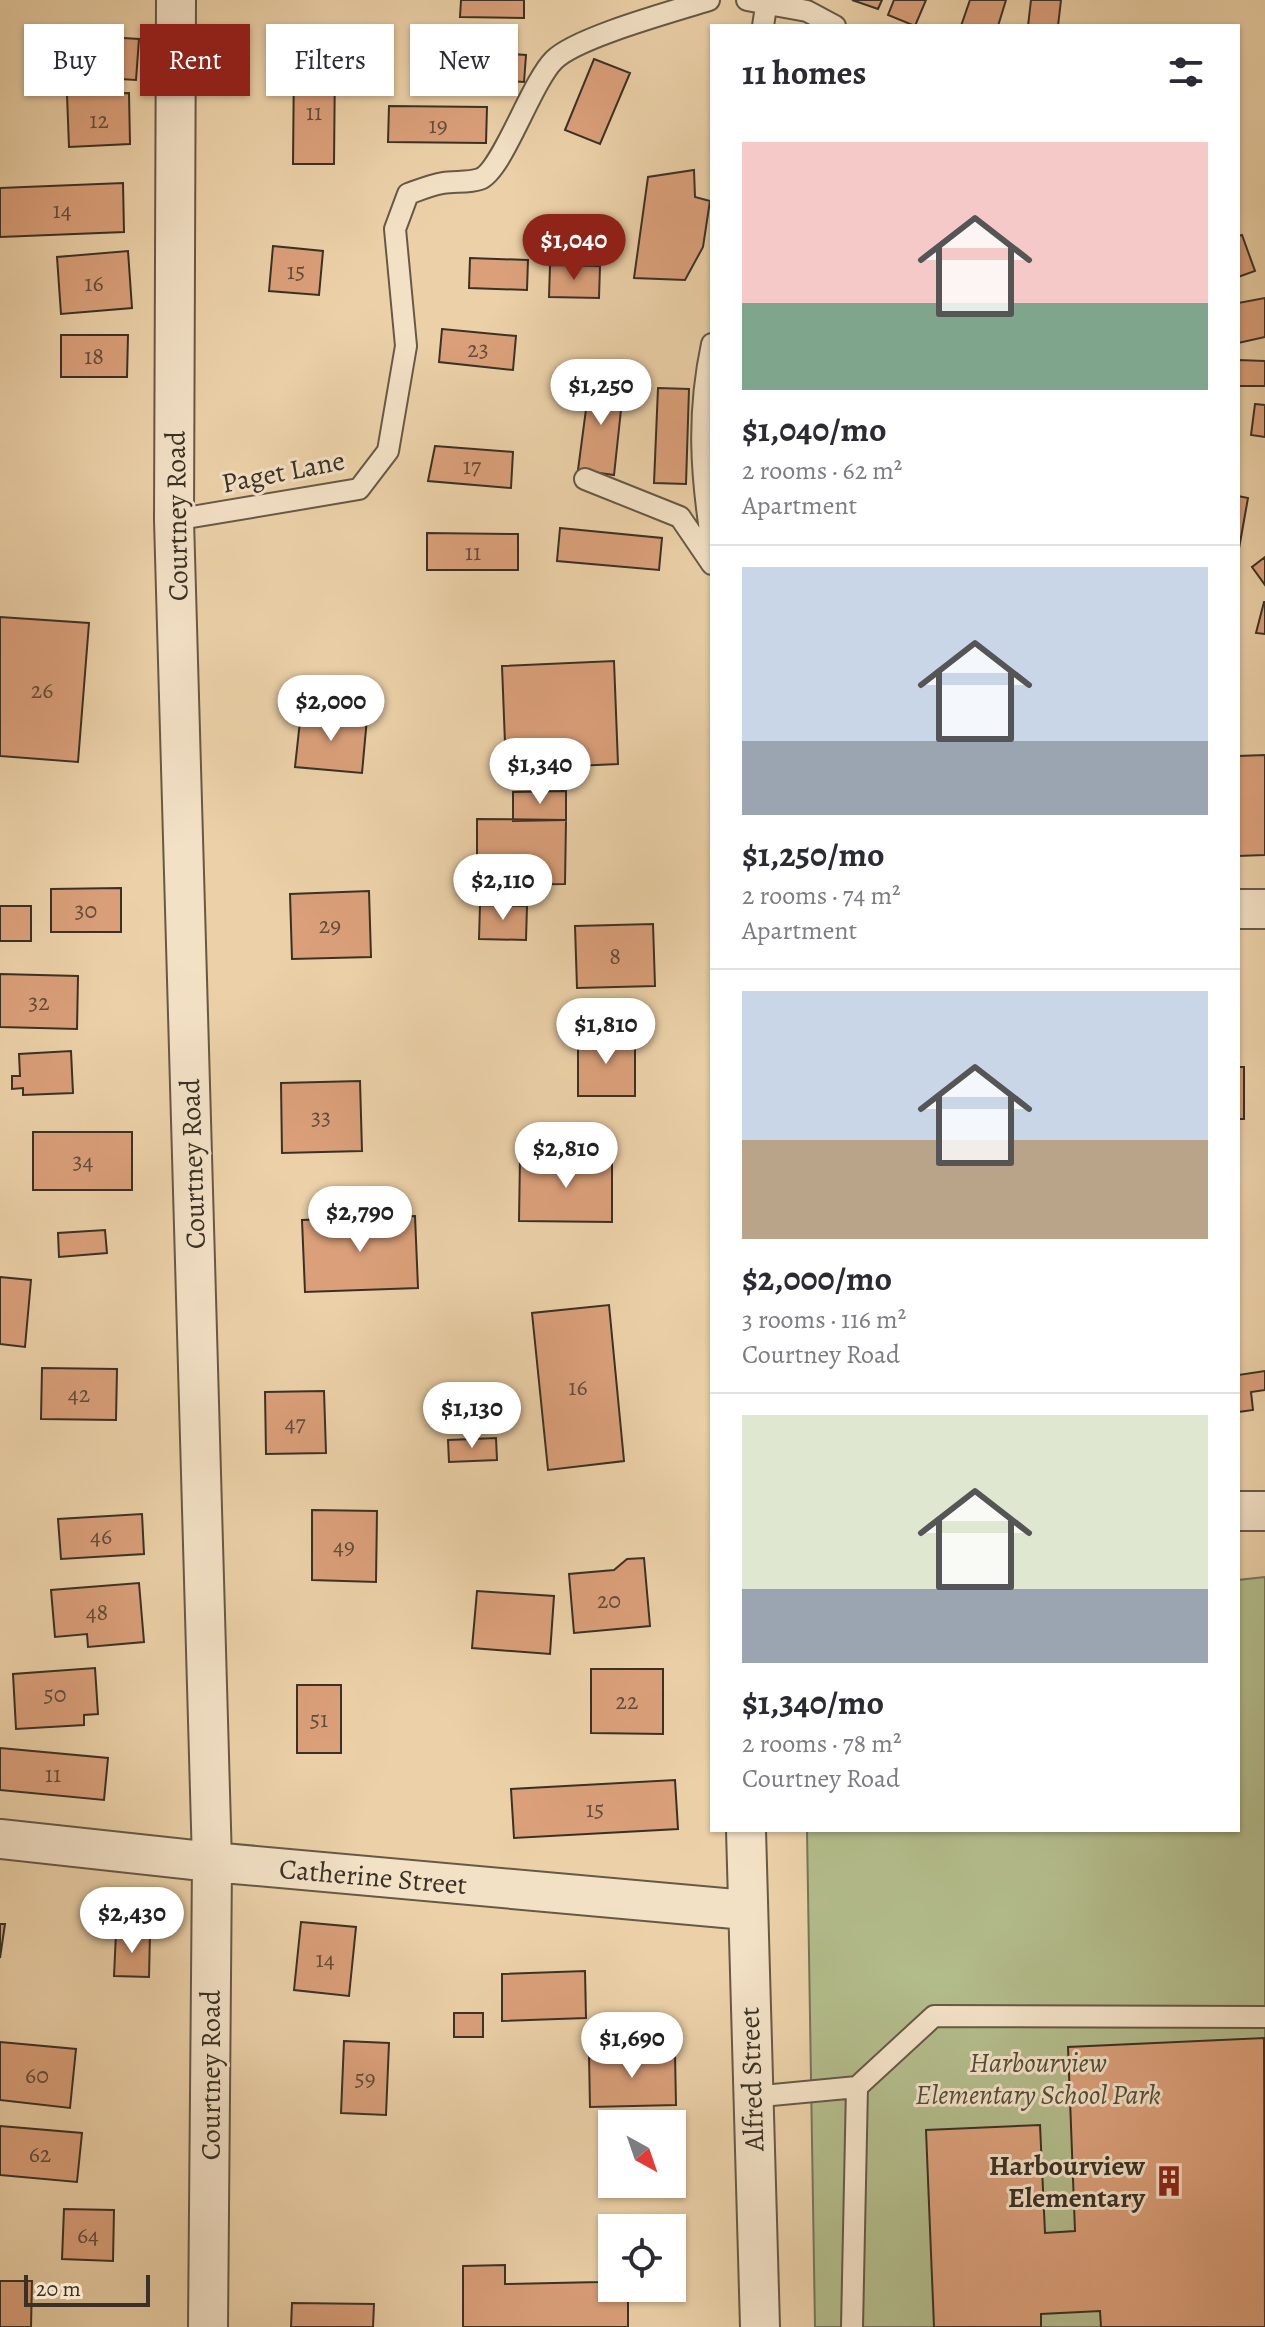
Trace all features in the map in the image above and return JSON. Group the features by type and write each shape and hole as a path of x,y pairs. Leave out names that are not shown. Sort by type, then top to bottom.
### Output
{"street":[{"name":"Courtney Road","path":"176,0 174,520 212,1862 208,2327"},
{"path":"1240,909 1265,909"},
{"path":"1240,1511 1265,1511"},
{"name":"Alfred Street","path":"746,1832 760,2327"},
{"name":"Catherine Street","path":"0,1839 212,1862 746,1910"}],"lane":[{"name":"Paget Lane","path":"174,520 359,489 388,451 406,346 395,229 408,194 440,183 479,180 498,161 522,109 555,59 611,32 709,0"},
{"path":"763,24 760,1 807,11 831,24"},
{"path":"710,354 702,394 702,480 710,531"},
{"path":"585,479 680,517 710,561"},
{"path":"752,2097 857,2087 934,2016 1265,2017"},
{"path":"852,2327 857,2087"}],"green space":[{"name":"Harbourview Elementary School Park","path":"1265,1577 1265,2327 815,2327 807,1832 1240,1832 1240,1580"}],"building":[{"path":"461,0 524,0 524,18 460,17"},
{"path":"852,0 882,0 878,9"},
{"path":"894,0 926,0 916,24 888,15"},
{"path":"970,0 1006,0 999,24 962,24"},
{"path":"1031,0 1061,0 1058,24 1028,24"},
{"path":"124,38 139,39 136,80 124,79"},
{"path":"518,54 526,55 524,82 518,82"},
{"path":"594,59 630,73 600,144 565,130"},
{"path":"124,93 129,93 130,144 69,147 67,96 124,96"},
{"path":"294,96 335,96 334,164 293,164"},
{"path":"389,106 487,107 486,143 388,142"},
{"path":"694,170 695,197 710,201 703,247 685,280 634,278 648,177"},
{"path":"123,183 124,232 0,237 0,188"},
{"path":"1240,236 1255,271 1240,276"},
{"path":"273,246 323,251 319,295 269,291"},
{"path":"128,251 132,308 61,314 57,257"},
{"path":"470,258 528,260 527,290 469,288"},
{"path":"550,265 600,266 599,298 549,297"},
{"path":"1265,298 1265,337 1240,343 1240,303"},
{"path":"442,329 516,336 513,370 439,362"},
{"path":"61,335 128,335 127,377 61,377"},
{"path":"1240,360 1265,361 1265,386 1240,386"},
{"path":"590,379 624,382 614,475 578,470"},
{"path":"658,388 689,389 686,484 654,483"},
{"path":"1255,404 1265,405 1265,437 1251,435"},
{"path":"435,446 513,452 511,488 428,481"},
{"path":"1240,496 1248,498 1240,543"},
{"path":"560,528 662,538 659,570 557,561"},
{"path":"427,533 518,534 518,570 427,570"},
{"path":"1265,557 1265,585 1252,567"},
{"path":"1264,602 1265,634 1256,633"},
{"path":"0,617 89,623 78,762 0,756"},
{"path":"614,661 618,764 506,769 502,666"},
{"path":"301,712 367,718 362,773 295,767"},
{"path":"1265,755 1265,855 1240,856 1240,756"},
{"path":"566,791 566,820 513,821 513,792"},
{"path":"477,819 566,820 565,884 477,885"},
{"path":"121,888 121,932 51,932 51,889"},
{"path":"369,891 371,957 292,959 290,894"},
{"path":"480,905 527,906 526,940 479,939"},
{"path":"0,906 31,906 31,941 0,941"},
{"path":"653,924 655,986 577,988 575,926"},
{"path":"0,974 78,976 77,1029 0,1027"},
{"path":"578,1036 635,1036 635,1096 578,1096"},
{"path":"71,1051 73,1093 23,1095 23,1088 12,1089 12,1076 20,1076 19,1054"},
{"path":"1240,1067 1244,1067 1244,1119 1240,1119"},
{"path":"360,1081 362,1151 282,1153 281,1083"},
{"path":"33,1132 132,1132 132,1190 33,1190"},
{"path":"520,1157 612,1158 612,1222 519,1221"},
{"path":"415,1216 418,1288 305,1292 302,1220"},
{"path":"105,1230 107,1253 59,1257 58,1233"},
{"path":"0,1277 31,1280 25,1347 0,1344"},
{"path":"609,1305 624,1461 548,1470 532,1313"},
{"path":"42,1368 117,1369 116,1420 41,1419"},
{"path":"1265,1371 1265,1390 1251,1392 1253,1410 1240,1412 1240,1375"},
{"path":"324,1391 326,1453 266,1454 265,1392"},
{"path":"496,1438 497,1460 449,1462 448,1440"},
{"path":"312,1510 377,1511 376,1582 312,1580"},
{"path":"142,1514 144,1554 61,1559 58,1519"},
{"path":"644,1558 650,1626 574,1633 569,1574 614,1570 627,1559"},
{"path":"139,1583 144,1642 88,1647 87,1634 55,1637 51,1590"},
{"path":"477,1591 554,1596 550,1654 472,1648"},
{"path":"95,1668 98,1714 84,1715 84,1725 16,1729 13,1674"},
{"path":"591,1669 663,1669 663,1734 591,1733"},
{"path":"297,1685 341,1685 341,1753 297,1753"},
{"path":"0,1748 108,1758 104,1800 0,1790"},
{"path":"675,1780 678,1829 514,1838 511,1789"},
{"path":"301,1922 356,1927 349,1996 294,1990"},
{"path":"0,1924 5,1924 0,1958"},
{"path":"116,1933 150,1934 149,1977 114,1976"},
{"path":"585,1971 586,2018 502,2021 502,1974"},
{"path":"454,2013 483,2013 483,2037 454,2037"},
{"name":"Harbourview Elementary","path":"1264,2038 1265,2327 1101,2327 1100,2311 1041,2314 1041,2327 934,2327 926,2130 1040,2125 1045,2233 1075,2231 1068,2047"},
{"path":"344,2041 389,2043 386,2115 341,2113"},
{"path":"0,2042 76,2049 70,2108 0,2100"},
{"path":"675,2054 676,2105 590,2107 589,2055"},
{"path":"0,2126 82,2133 77,2182 0,2175"},
{"path":"64,2209 114,2210 113,2261 62,2259"},
{"path":"505,2265 505,2284 598,2282 598,2302 628,2302 628,2327 463,2327 463,2266"},
{"path":"0,2281 32,2281 31,2327 0,2327"},
{"path":"292,2303 374,2304 373,2327 291,2327"}],"place":[{"name":"Harbourview Elementary","path":"1169,2181"}]}
